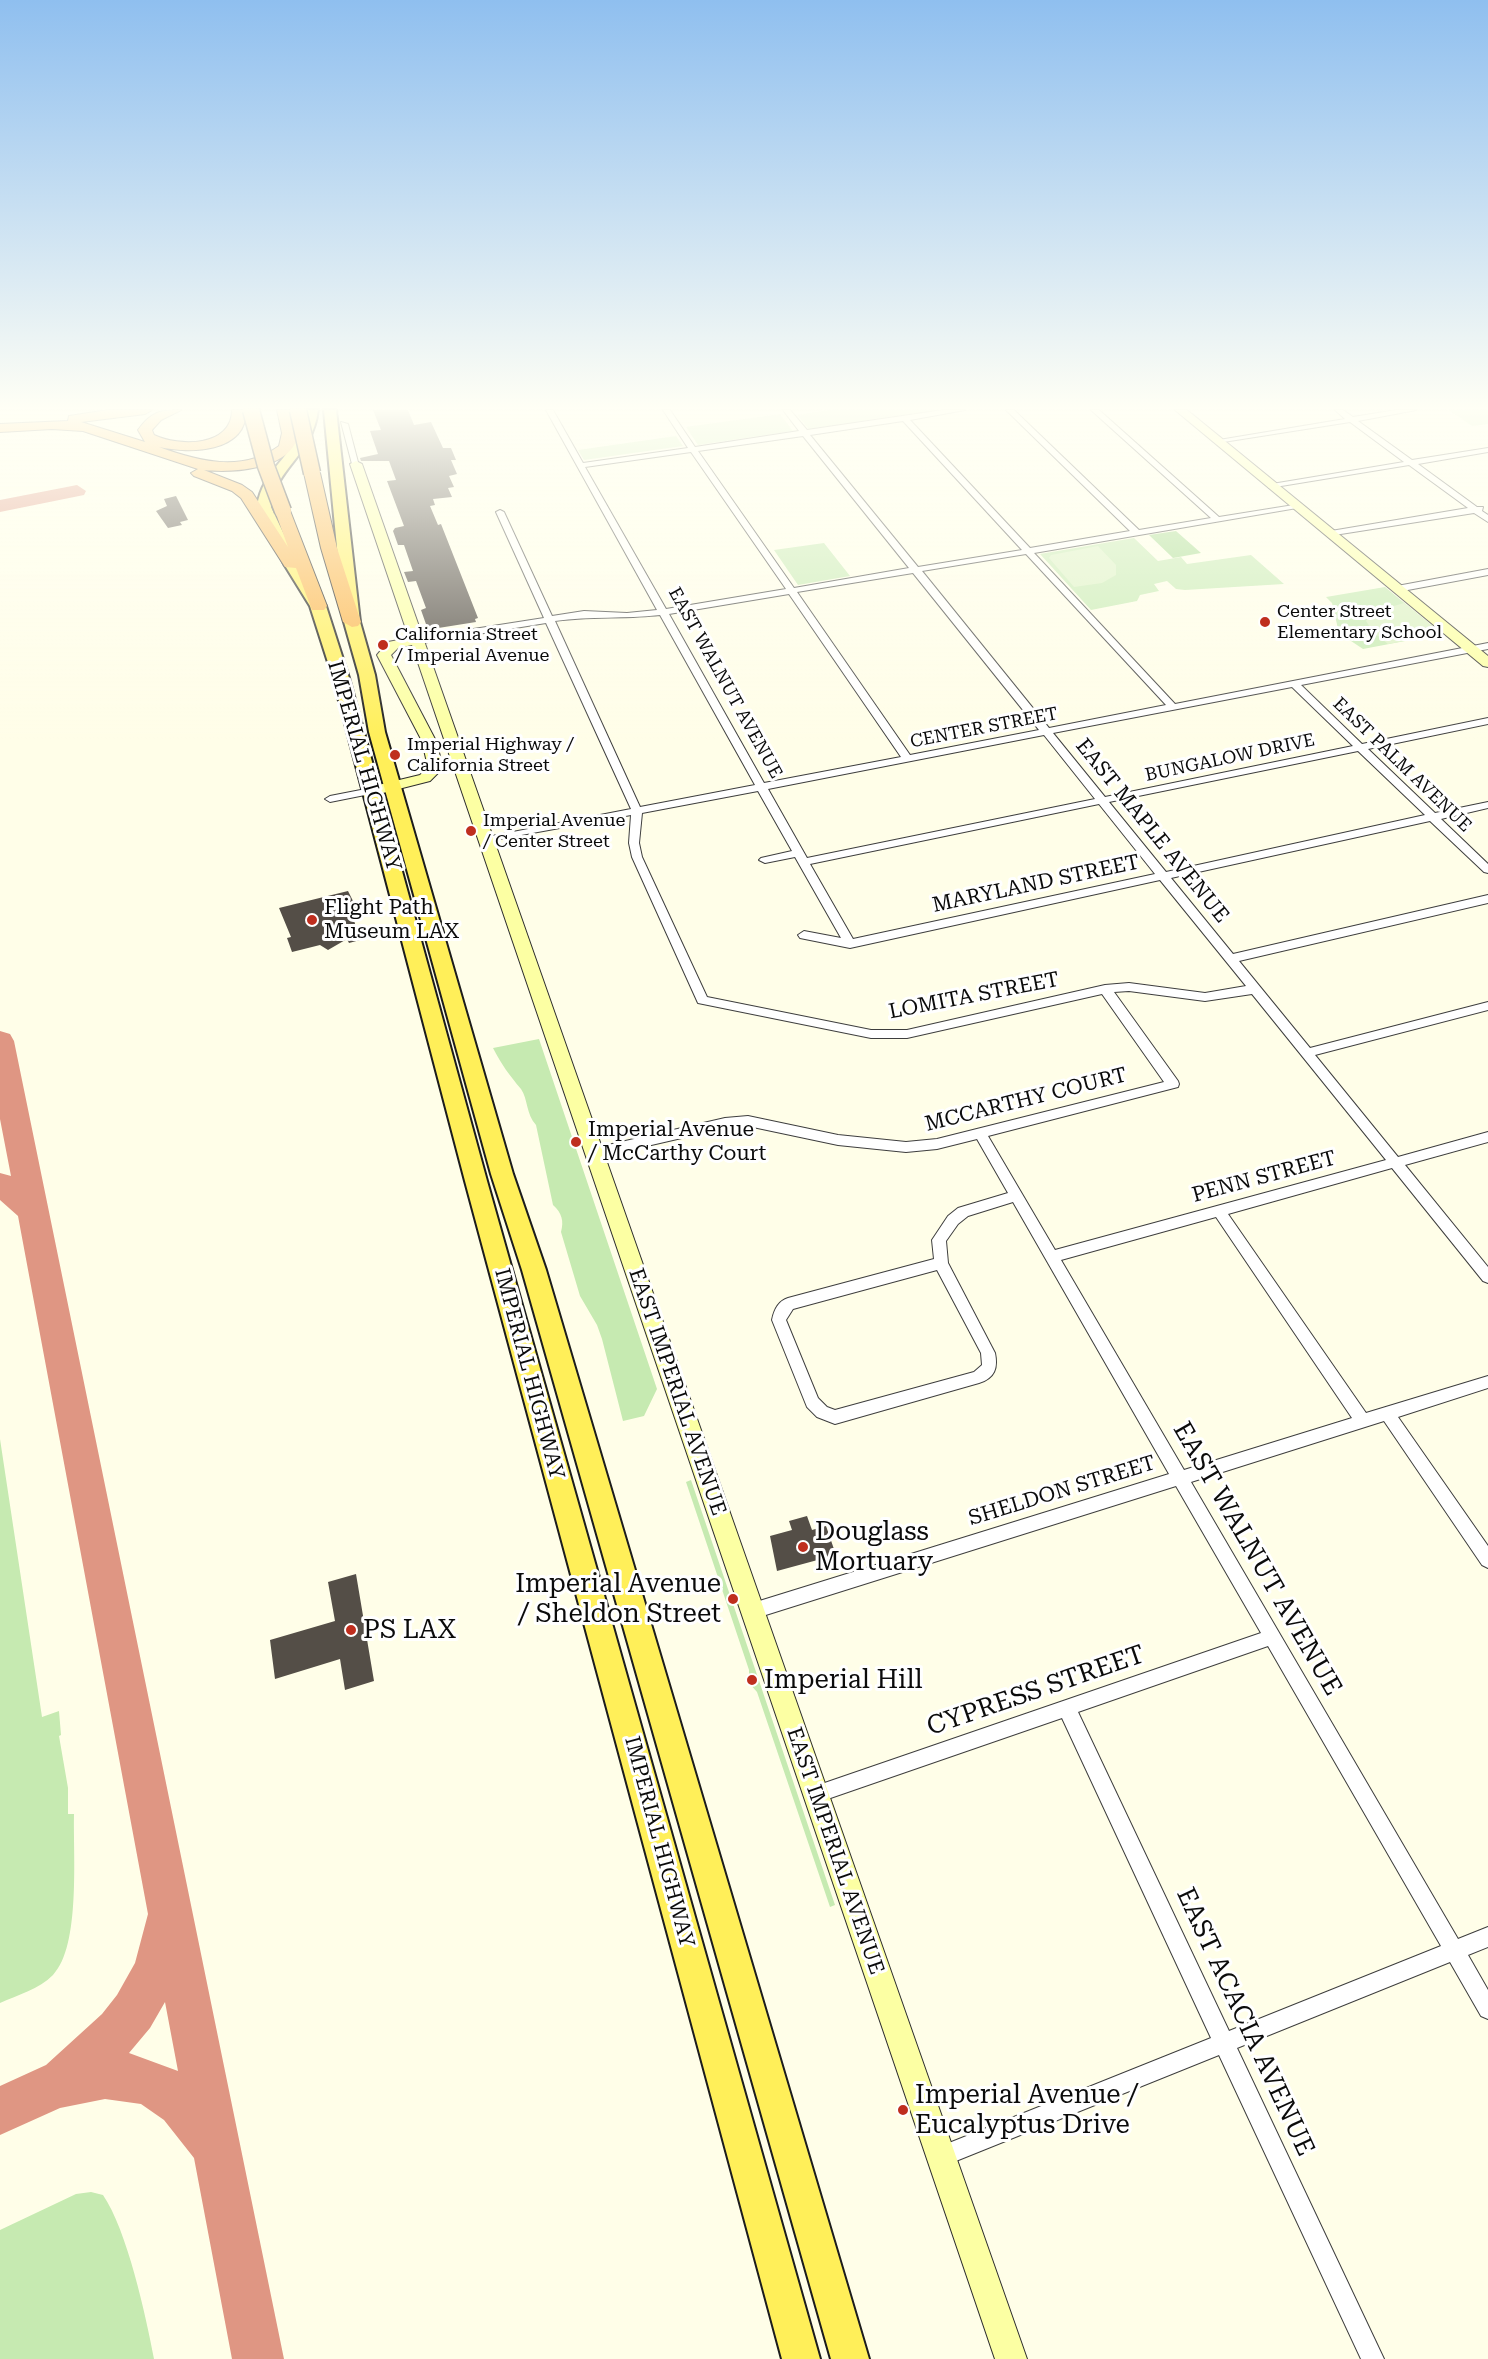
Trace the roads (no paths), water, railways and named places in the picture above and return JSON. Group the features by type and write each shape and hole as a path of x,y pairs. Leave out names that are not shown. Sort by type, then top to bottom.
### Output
{"highway":[{"path":"263,520 291,564"},
{"path":"287,520 302,556 318,606"},
{"path":"321,520 340,592 352,622"}],"main road":[{"name":"IMPERIAL HIGHWAY","path":"270,520 291,564 318,606 371,791 489,1177 540,1293 850,2359"},
{"name":"IMPERIAL HIGHWAY","path":"342,520 352,622 367,675 377,732 489,1177 801,2359"}],"street":[{"name":"EAST IMPERIAL AVENUE","path":"375,520 1011,2359"},
{"path":"504,520 637,811"},
{"name":"EAST WALNUT AVENUE","path":"610,520 850,944"},
{"path":"742,520 908,759"},
{"name":"EAST MAPLE AVENUE","path":"874,520 1488,1277"},
{"path":"999,520 1173,707"},
{"path":"1124,520 1137,533"},
{"path":"330,799 425,778 436,768 426,734 384,655 387,648 393,645 584,614 627,616 663,612 1211,520"},
{"path":"1314,520 1488,663"},
{"path":"1331,534 1415,520"},
{"path":"1397,589 1488,572"},
{"name":"CENTER STREET","path":"487,840 1488,646"},
{"name":"EAST PALM AVENUE","path":"1294,684 1488,870"},
{"name":"BUNGALOW DRIVE","path":"765,860 800,858 1101,801 1488,721"},
{"name":"MARYLAND STREET","path":"804,935 850,944 1488,805"},
{"name":"LOMITA STREET","path":"637,811 634,843 637,857 702,1000 871,1034 907,1034 1105,989 1129,987 1205,998 1255,989"},
{"path":"1230,959 1488,899"},
{"name":"MCCARTHY COURT","path":"595,1153 725,1123 748,1122 838,1140 906,1147 937,1144 981,1135 1173,1084 1105,989"},
{"path":"1306,1053 1488,1006"},
{"name":"EAST WALNUT AVENUE","path":"981,1135 1488,2009"},
{"name":"PENN STREET","path":"1052,1257 1488,1137"},
{"path":"941,1263 788,1304 781,1312 779,1320 812,1402 822,1412 835,1418 979,1377 990,1367 988,1353 941,1263 939,1240 953,1220 963,1212 1017,1196"},
{"path":"1220,1211 1362,1420"},
{"name":"SHELDON STREET","path":"753,1611 1488,1382"},
{"path":"1386,1412 1488,1560"},
{"name":"CYPRESS STREET","path":"816,1794 1272,1637"},
{"name":"EAST ACACIA AVENUE","path":"1067,1708 1373,2359"},
{"path":"940,2156 1488,1937"}],"place":[{"name":"Center Street Elementary School","path":"1265,622"},
{"name":"California Street / Imperial Avenue","path":"383,645"},
{"name":"Imperial Highway / California Street","path":"395,755"},
{"name":"Imperial Avenue / Center Street","path":"471,831"},
{"name":"Flight Path Museum LAX","path":"312,920"},
{"name":"Imperial Avenue / McCarthy Court","path":"576,1142"},
{"name":"Douglass Mortuary","path":"803,1547"},
{"name":"Imperial Avenue / Sheldon Street","path":"733,1599"},
{"name":"PS LAX","path":"351,1630"},
{"name":"Imperial Hill","path":"752,1680"},
{"name":"Imperial Avenue / Eucalyptus Drive","path":"903,2110"}]}
